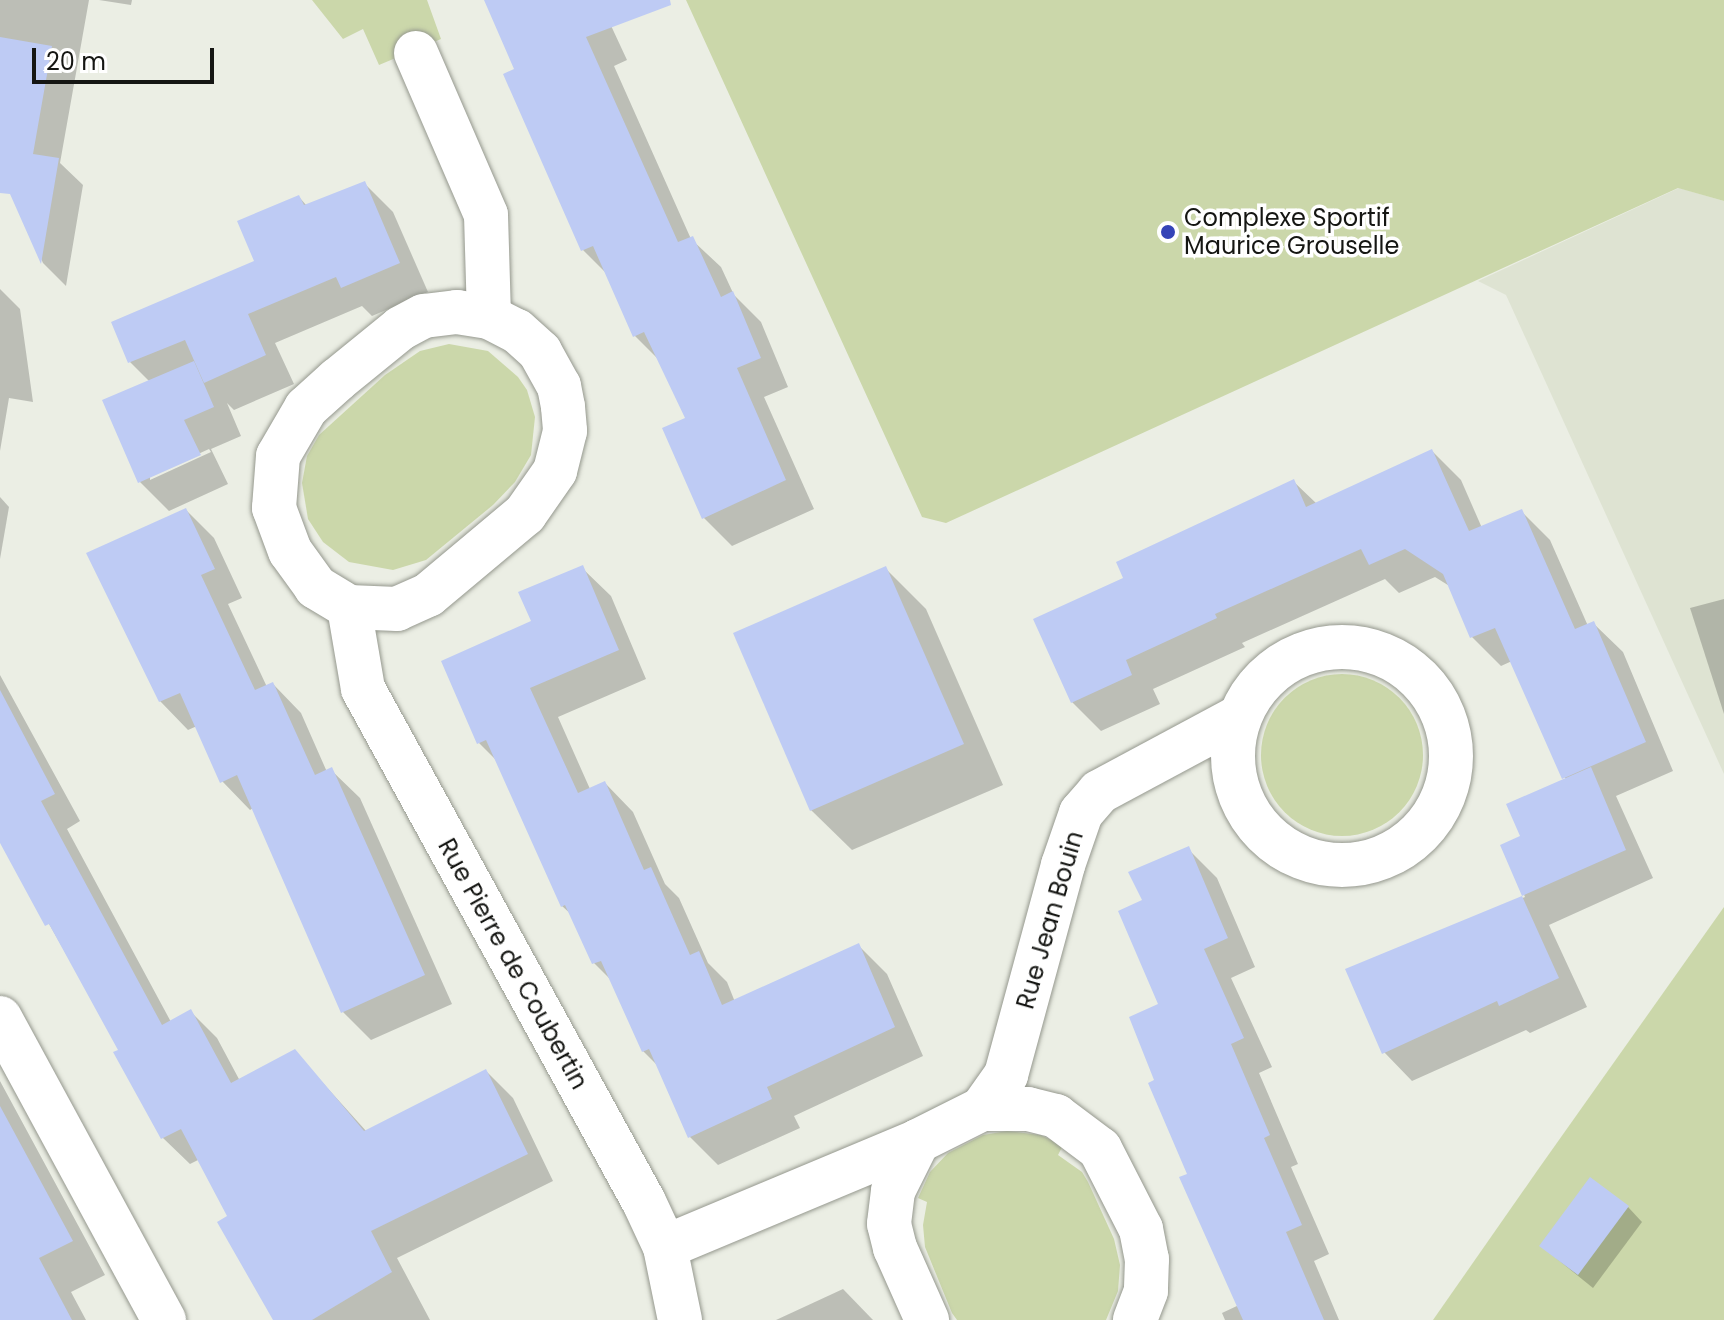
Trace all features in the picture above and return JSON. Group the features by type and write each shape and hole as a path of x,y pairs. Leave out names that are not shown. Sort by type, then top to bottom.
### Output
{"street":[{"path":"416,53 486,215 489,317"},
{"path":"457,312 489,317 517,331 540,352 559,386 565,431 555,471 525,514 428,595 397,609 349,607 316,587 290,551 274,508 278,456 306,408 401,328 424,316 457,312"},
{"name":"Rue Pierre de Coubertin","path":"349,607 363,689 644,1202 665,1247 680,1320"},
{"name":"Rue Jean Bouin","path":"982,1109 1006,1075 1063,865 1081,813 1099,792 1239,717 1258,685 1287,661 1322,648 1359,648 1395,660 1424,682 1444,714 1452,750 1448,787 1432,818 1408,843 1377,860 1342,866 1307,860 1276,843 1252,818 1236,786 1232,751 1239,717"},
{"path":"0,1018 164,1320"},
{"name":"Rue Jean Bouin","path":"665,1247 918,1141 982,1109 1028,1109 1056,1116 1083,1133 1100,1149 1141,1229 1147,1259 1146,1291 1135,1320"},
{"path":"918,1141 893,1191 889,1224 895,1248 927,1320"}],"shaded area":[{"path":"1679,188 1724,201 1724,774 1506,295 1478,281"}],"green space":[{"path":"312,0 427,0 441,39 379,65 363,29 343,39"},
{"name":"Complexe Sportif Maurice Grouselle","path":"686,0 1724,0 1724,201 1678,188 946,523 922,517"},
{"path":"449,344 488,351 518,377 527,390 535,417 531,455 515,482 493,505 426,560 393,570 349,562 323,542 308,519 302,483 307,456 319,435 385,375 420,351"},
{"path":"1342,674 1373,681 1399,698 1416,724 1423,755 1416,786 1399,812 1373,829 1342,836 1311,829 1285,812 1268,786 1261,755 1268,724 1285,698 1311,681"},
{"path":"1724,907 1724,1320 1433,1320 1537,1171"},
{"path":"1007,1131 1040,1135 1063,1145 1058,1155 1082,1172 1088,1182 1114,1239 1120,1265 1118,1291 1106,1320 957,1320 952,1313 925,1247 923,1225 927,1202 918,1198 930,1172 948,1153 983,1135"}],"building":[{"path":"484,0 670,0 671,5 586,37 678,242 693,236 721,297 733,291 761,358 737,368 786,480 702,519 662,428 685,418 644,332 633,337 593,246 581,251 503,74 514,69"},
{"path":"0,37 52,46 33,154 59,158 41,264 10,194 0,193"},
{"path":"365,181 400,263 341,288 336,277 248,314 266,355 204,383 185,340 128,363 111,322 254,261 237,221 299,195 304,205"},
{"path":"194,361 214,407 184,420 201,455 138,483 102,400"},
{"path":"1432,449 1469,531 1522,509 1575,629 1594,621 1646,742 1562,779 1495,628 1470,638 1443,574 1405,549 1369,565 1361,549 1215,614 1217,618 1126,660 1132,675 1071,703 1033,619 1123,578 1116,562 1294,479 1306,507"},
{"path":"186,508 215,569 201,575 255,690 273,682 315,775 332,767 425,975 341,1013 237,775 220,783 180,693 159,702 86,553"},
{"path":"583,565 619,650 530,688 578,793 605,781 644,870 651,867 690,955 699,951 722,1005 859,943 895,1027 767,1087 772,1099 688,1138 649,1049 642,1052 601,961 592,964 565,905 561,907 486,740 477,744 441,661 531,621 518,592"},
{"path":"886,566 964,744 810,811 733,633"},
{"path":"0,690 55,794 41,801 162,1025 191,1009 231,1083 295,1049 364,1131 486,1069 528,1154 371,1231 392,1272 312,1320 273,1320 217,1222 227,1216 181,1129 161,1139 113,1052 118,1050 49,924 45,926 0,843"},
{"path":"1591,767 1626,850 1522,896 1500,845 1520,836 1506,804"},
{"path":"1189,846 1228,938 1204,949 1244,1038 1231,1044 1270,1135 1264,1138 1302,1225 1286,1232 1324,1320 1243,1320 1179,1177 1187,1174 1148,1083 1154,1080 1129,1017 1158,1004 1118,911 1142,900 1128,872"},
{"path":"1522,896 1559,978 1499,1006 1497,1001 1382,1054 1345,969"},
{"path":"0,1106 73,1241 39,1258 72,1320 0,1320"},
{"path":"1590,1177 1629,1206 1578,1275 1539,1246"}],"place":[{"name":"Complexe Sportif Maurice Grouselle","path":"1168,232"}]}
